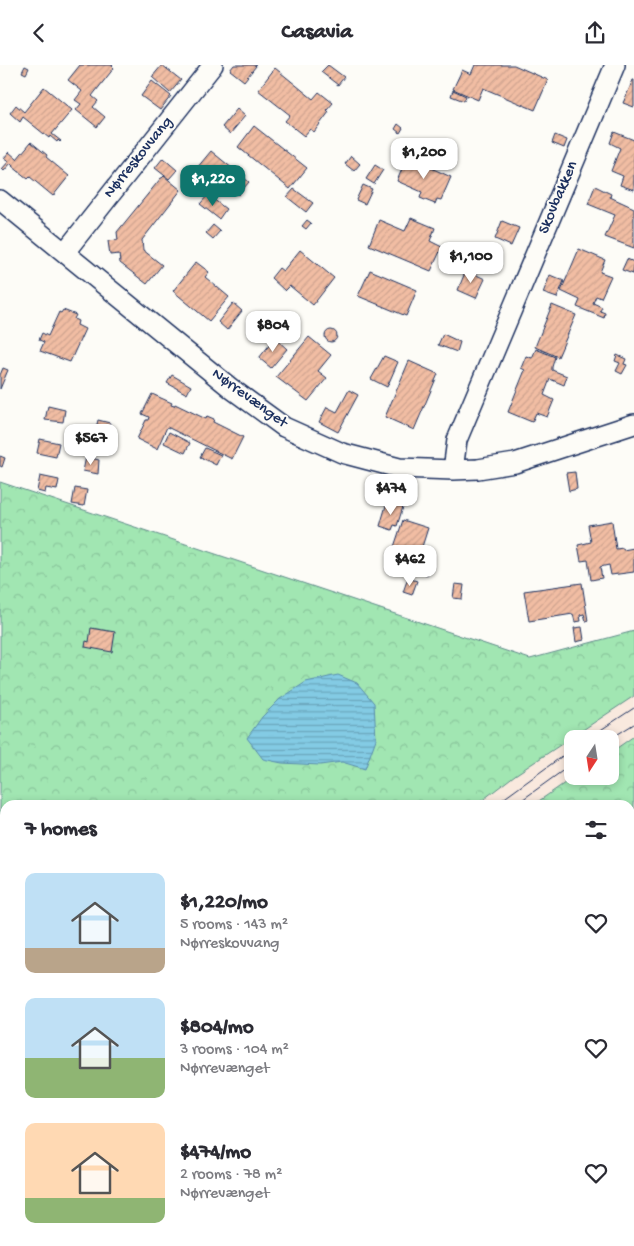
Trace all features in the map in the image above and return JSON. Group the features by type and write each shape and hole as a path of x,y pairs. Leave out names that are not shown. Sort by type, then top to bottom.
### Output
{"street":[{"name":"Nørreskovvang","path":"64,252 213,65"},
{"name":"Skovbakken","path":"453,470 457,440 615,65"},
{"name":"Nørrevænget","path":"0,200 232,389 284,427 342,453 399,468 478,469 515,463 634,424"}],"shaded area":[{"path":"634,696 634,736 619,747 619,730 583,730"},
{"path":"564,742 564,784 540,800 482,800 515,775"}],"green space":[{"path":"0,482 530,659 634,631 634,696 583,730 564,730 564,742 515,775 482,800 0,800"},
{"path":"634,736 634,800 540,800 564,784 619,785 619,747"}],"water":[{"path":"338,675 357,683 374,703 376,739 365,769 342,762 320,765 282,763 263,759 247,738 262,717 280,699 306,682"}],"building":[{"path":"80,65 113,65 114,68 92,96 98,101 93,107 105,117 97,127 76,110 81,104 75,100 82,91 68,80"},
{"path":"162,65 181,80 170,93 152,77"},
{"path":"234,65 256,66 244,81 230,70"},
{"path":"328,65 344,77 338,85 321,72"},
{"path":"475,65 514,65 548,80 535,110 483,88 478,100 453,89 462,70 471,74"},
{"path":"25,66 29,68 26,74 22,72"},
{"path":"275,68 313,99 319,92 333,103 327,110 329,112 314,132 310,129 304,136 285,121 290,115 258,90"},
{"path":"634,80 634,107 623,103"},
{"path":"152,81 171,96 160,110 141,96"},
{"path":"44,87 72,110 52,134 61,141 60,142 58,140 57,142 50,136 49,138 23,117 20,122 10,113 16,105 24,112"},
{"path":"453,90 466,96 464,101 451,96"},
{"path":"237,109 245,116 230,134 222,127"},
{"path":"398,124 403,128 400,133 395,129"},
{"path":"254,126 307,168 290,189 238,147"},
{"path":"614,132 634,140 634,190 620,185 623,176 611,171 620,148 610,143"},
{"path":"555,135 567,140 564,148 552,143"},
{"path":"31,142 69,176 53,196 30,177 28,179 11,163 4,171 2,169 9,161 4,158 9,152 17,159"},
{"path":"211,151 249,182 238,195 219,180 206,196 187,180"},
{"path":"351,156 360,164 354,171 345,164"},
{"path":"407,157 451,177 441,200 437,199 435,204 420,198 422,192 397,181"},
{"path":"163,158 177,170 169,179 155,168"},
{"path":"375,165 383,170 374,184 366,179"},
{"path":"164,176 181,190 142,240 143,250 162,265 147,284 120,263 119,254 110,255 108,241 118,240 117,232"},
{"path":"363,185 372,189 365,204 356,200"},
{"path":"595,186 611,194 610,197 634,208 634,248 605,237 615,215 588,204"},
{"path":"294,189 313,203 306,212 287,197"},
{"path":"208,195 226,209 219,219 200,204"},
{"path":"411,218 435,228 430,241 442,247 431,271 369,245 379,220 405,231"},
{"path":"307,220 311,223 306,229 302,226"},
{"path":"502,221 519,228 511,246 495,239"},
{"path":"213,225 220,231 213,239 206,233"},
{"path":"579,249 605,260 600,272 611,276 601,298 596,296 593,303 602,307 600,311 605,313 604,318 577,307 580,300 561,291"},
{"path":"300,250 334,278 313,305 290,286 285,291 271,278 279,268 283,271"},
{"path":"627,259 634,262 633,274 622,270"},
{"path":"196,262 209,272 205,277 229,297 209,321 173,291"},
{"path":"370,270 417,290 406,316 358,296"},
{"path":"466,270 485,279 476,298 458,290"},
{"path":"550,275 564,281 557,298 543,293"},
{"path":"233,303 242,311 227,330 218,322"},
{"path":"552,305 576,315 558,357 535,347"},
{"path":"63,310 76,315 74,319 78,321 77,325 85,329 70,362 40,351 44,342 39,340 42,333 48,336 59,312 61,313"},
{"path":"329,330 333,330 337,336 333,342 329,342 325,338 325,334"},
{"path":"443,334 460,342 457,352 438,345"},
{"path":"309,337 331,355 318,371 327,378 308,401 276,377"},
{"path":"275,338 287,349 271,368 259,358"},
{"path":"536,349 555,357 552,370 567,376 564,385 550,379 544,395 554,400 547,417 536,413 532,422 508,412 525,370 521,368 526,356 532,358"},
{"path":"617,355 626,359 624,364 627,365 622,374 616,371 620,363 615,361"},
{"path":"384,356 398,362 387,387 371,379"},
{"path":"409,361 438,374 414,430 385,417"},
{"path":"3,368 8,370 0,389 0,375"},
{"path":"172,375 191,386 187,394 167,383"},
{"path":"349,390 358,395 338,432 319,422 327,407 337,412"},
{"path":"152,394 172,403 171,405 174,406 175,404 206,419 207,416 214,419 213,422 243,437 232,459 167,427 157,449 137,439 149,417 142,414"},
{"path":"48,406 65,410 63,422 45,420"},
{"path":"98,420 110,423 106,440 94,437"},
{"path":"169,432 190,443 185,453 164,443"},
{"path":"40,439 59,443 56,457 37,453"},
{"path":"205,448 221,455 216,465 200,457"},
{"path":"0,456 5,458 2,467 0,466"},
{"path":"86,457 99,460 98,474 83,471"},
{"path":"575,472 577,489 569,491 566,473"},
{"path":"40,476 59,480 57,490 46,488 45,493 37,491"},
{"path":"75,488 87,490 84,506 72,504"},
{"path":"387,502 403,507 397,526 394,525 392,530 380,526"},
{"path":"403,520 428,528 420,553 433,558 427,575 389,562"},
{"path":"612,521 616,549 634,548 634,572 611,575 609,565 600,567 602,578 591,580 588,560 581,561 578,545 591,542 588,525"},
{"path":"408,578 417,581 412,595 403,592"},
{"path":"582,583 588,621 586,621 584,614 580,615 581,621 575,622 573,614 529,621 524,591"},
{"path":"455,584 464,585 462,599 453,598"},
{"path":"582,627 584,640 576,642 574,628"},
{"path":"91,628 115,632 112,652 85,647 86,641 89,642"}],"tram line":[{"path":"601,730 634,708"},
{"path":"619,733 634,724"},
{"path":"502,800 564,755"},
{"path":"522,800 564,770"}]}
